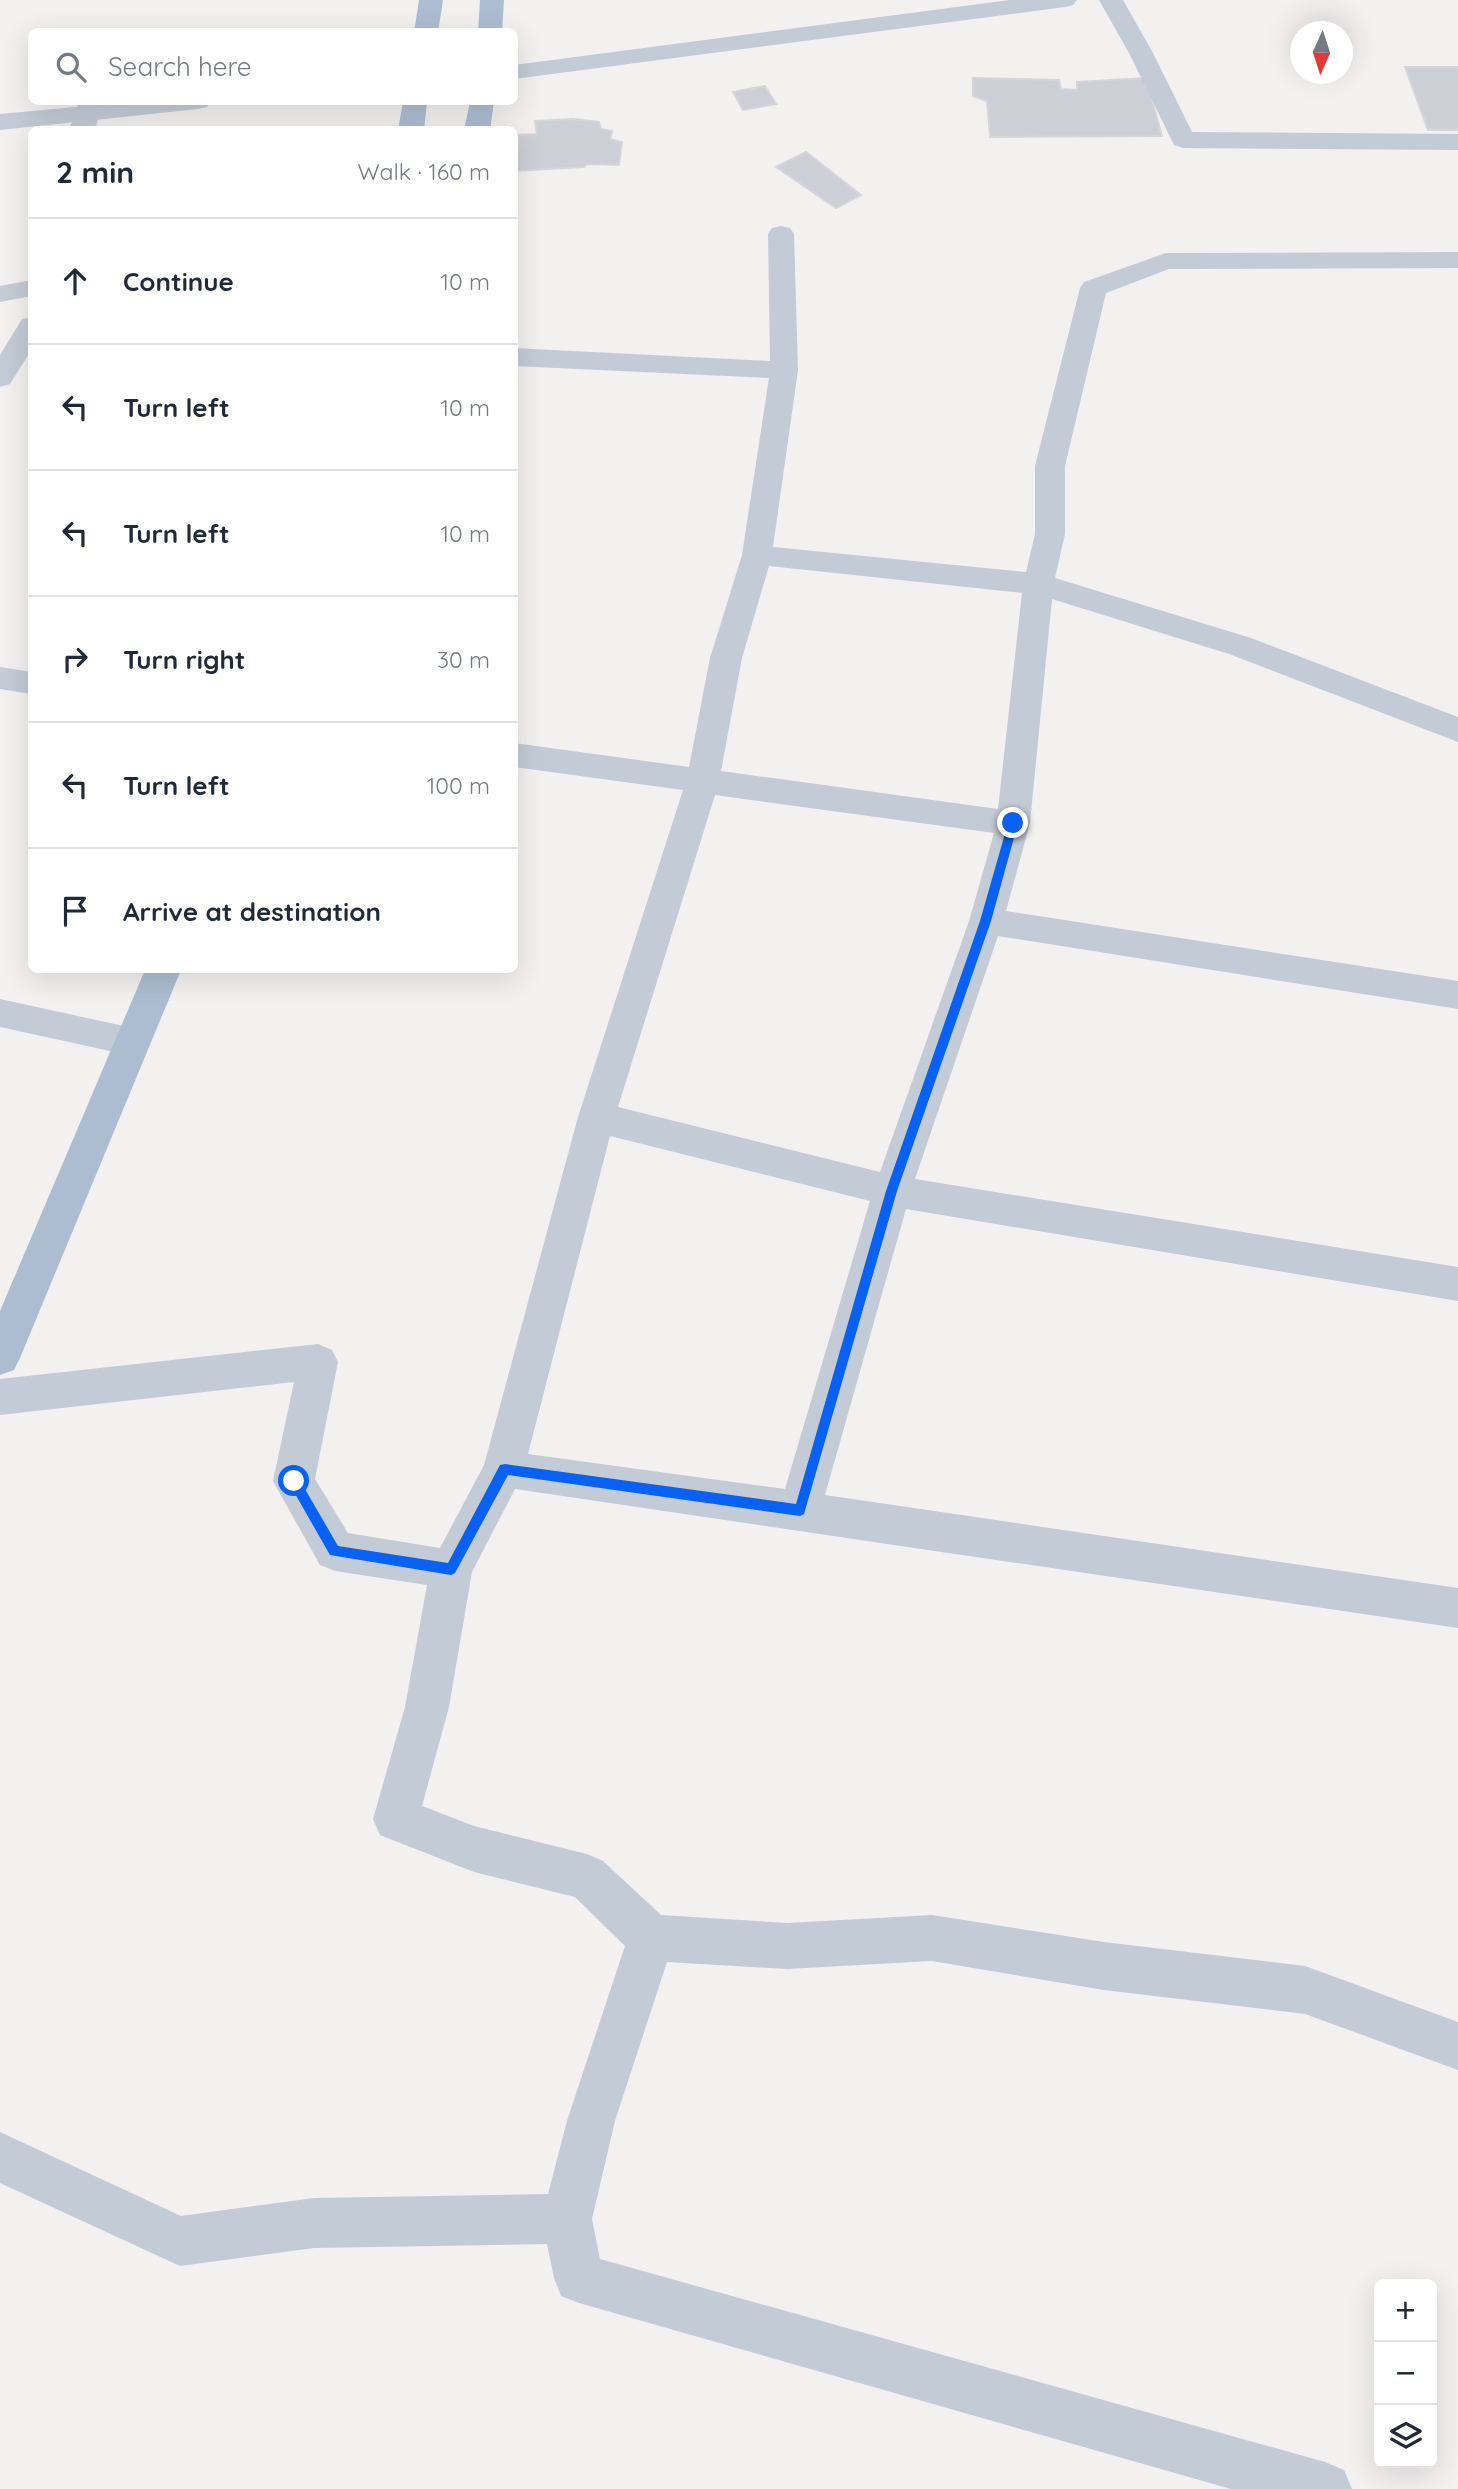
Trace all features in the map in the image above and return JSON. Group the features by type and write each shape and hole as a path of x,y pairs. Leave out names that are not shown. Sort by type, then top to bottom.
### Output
{"main road":[{"path":"427,28 431,0"},
{"path":"490,28 492,0"},
{"path":"412,126 415,105"},
{"path":"478,126 481,105"},
{"path":"0,1359 162,973"}],"street":[{"path":"518,55 957,0"},
{"path":"518,71 1065,0"},
{"path":"1111,0 1142,53 1183,140 1458,142"},
{"path":"0,107 28,104"},
{"path":"0,122 170,105"},
{"path":"781,234 784,370 757,555 726,659 703,781 596,1117 505,1469 451,1569 427,1707 396,1819 474,1849 587,1877 650,1938 787,1945 932,1938 1104,1966 1305,1990 1458,2046"},
{"path":"800,1510 892,1191 986,921 1013,823 1038,583 1050,534 1050,466 1094,288 1166,261 1458,260"},
{"path":"0,294 28,289"},
{"path":"0,378 28,332"},
{"path":"518,357 784,370"},
{"path":"757,555 1038,583 1240,646 1458,730"},
{"path":"0,678 28,682"},
{"path":"518,756 1013,823"},
{"path":"986,921 1458,995"},
{"path":"0,1013 132,1042"},
{"path":"596,1117 892,1191 1458,1284"},
{"path":"0,1397 318,1362 294,1481 335,1551 451,1569"},
{"path":"505,1469 1458,1608"},
{"path":"650,1938 591,2121 567,2218 579,2278 1325,2489"},
{"path":"0,2157 180,2241 314,2223 567,2218"}],"building":[{"path":"1405,67 1458,67 1458,130 1428,130"},
{"path":"973,78 1059,80 1061,89 1077,90 1077,82 1146,78 1162,136 990,137 987,101 973,96"},
{"path":"765,86 776,104 743,110 733,92"},
{"path":"573,119 599,122 601,129 612,131 610,139 622,142 619,165 587,164 584,167 518,171 518,135 537,134 535,121"},
{"path":"806,152 861,195 836,208 776,167"}],"route":[{"path":"294,1481 335,1551 451,1569 505,1469 800,1510 892,1191 986,921 1013,823"}]}
